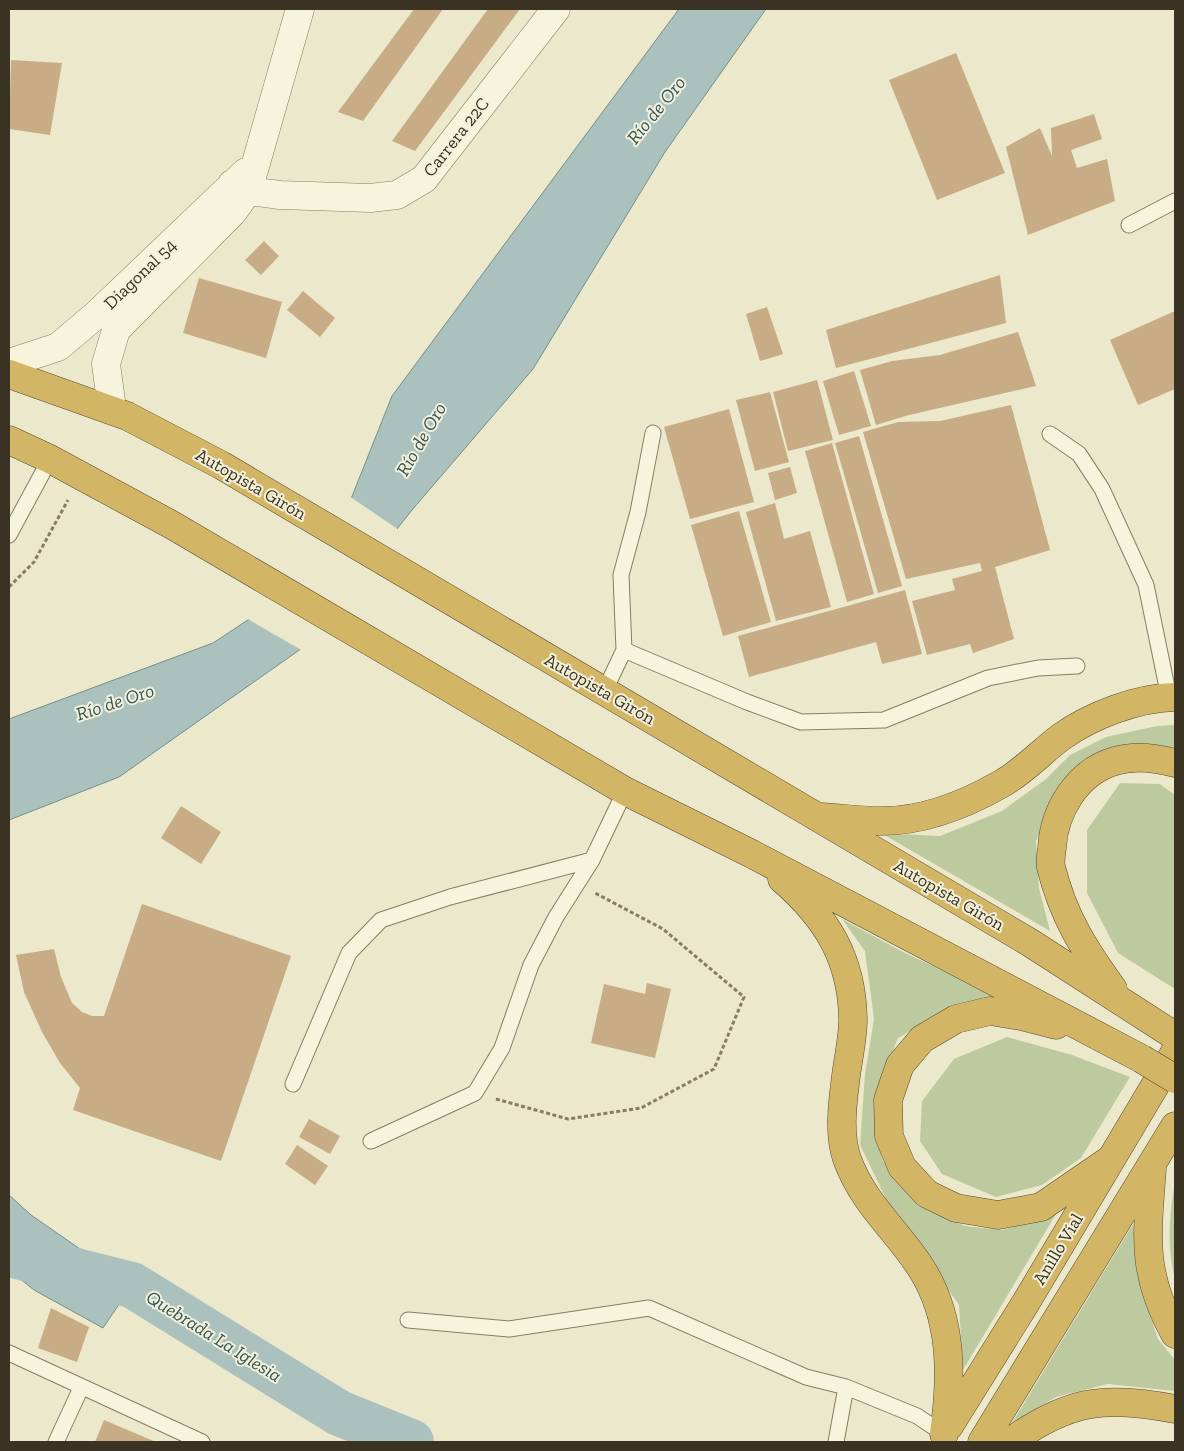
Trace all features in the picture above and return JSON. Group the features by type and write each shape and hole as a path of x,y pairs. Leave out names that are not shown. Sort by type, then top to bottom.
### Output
{"highway":[{"name":"Autopista Girón","path":"9,374 112,409 221,465 1029,942 1123,1002 1172,1050"},
{"path":"9,440 50,459 172,525 477,706 625,791 752,854 1142,1059 1172,1050"},
{"path":"815,816 883,821 936,812 968,801 1003,783 1063,736 1097,717 1136,703 1172,697"},
{"path":"1123,1002 1072,928 1051,865 1053,830 1066,799 1087,776 1114,761 1148,757 1175,763"},
{"path":"752,854 799,894 832,934 848,974 853,1020 841,1115 846,1157 864,1195 921,1269 940,1309 949,1355 950,1396 942,1438"},
{"path":"1099,1035 1020,1016 990,1011 956,1019 922,1039 900,1065 888,1100 889,1136 902,1166 927,1194 956,1208 998,1215 1041,1207 1111,1159"},
{"name":"Anillo Víal","path":"942,1438 1111,1159 1172,1050"},
{"name":"Anillo Víal","path":"982,1442 1175,1126"},
{"path":"1153,1163 1147,1239 1151,1278 1162,1310 1175,1334"},
{"path":"1010,1442 1058,1413 1098,1402 1140,1402 1175,1409"}],"street":[{"name":"Diagonal 54","path":"9,363 58,347 240,187 257,163 300,9"},
{"name":"Carrera 22C","path":"240,187 280,195 370,198 397,195 424,179 556,9"},
{"name":"Diagonal 54","path":"112,409 106,364 116,330 232,213 240,187"}],"lane":[{"path":"1129,225 1175,202"},
{"path":"605,690 624,650 621,574 638,512 653,433"},
{"path":"1050,434 1079,454 1102,489 1146,585 1172,697"},
{"path":"9,535 50,459"},
{"path":"624,650 747,702 801,722 884,720 988,678 1038,668 1077,666"},
{"path":"371,1141 474,1093 502,1048 531,965 592,860 625,791"},
{"path":"293,1084 349,953 381,920 450,897 592,860"},
{"path":"408,1320 509,1329 649,1308 806,1377 846,1387 917,1416 942,1438"},
{"path":"9,1353 81,1388 202,1442"},
{"path":"836,1442 846,1387"},
{"path":"56,1442 81,1388"}],"path":[{"path":"9,587 34,562 81,477"},
{"path":"474,1093 568,1119 641,1108 714,1069 744,997 663,929 577,883"}],"green space":[{"path":"1175,725 1175,749 1098,758 1062,782 1036,841 1039,888 1050,931 881,833 940,836 1002,811 1046,779 1070,755 1106,737 1157,726"},
{"path":"1120,783 1160,784 1175,795 1175,989 1118,953 1087,893 1087,830"},
{"path":"842,919 903,952 1010,1002 957,1004 898,1038 881,1080 874,1117 883,1161 918,1206 965,1226 1002,1230 1056,1214 963,1370 959,1305 888,1203 860,1145 865,1074 874,1019 865,951"},
{"path":"1007,1037 1072,1055 1130,1077 1081,1158 1042,1185 996,1197 942,1174 920,1141 922,1101 954,1059"},
{"path":"1175,1181 1175,1278 1170,1255 1170,1217"},
{"path":"1133,1224 1140,1286 1158,1339 1175,1360 1175,1391 1108,1384 1056,1397 1012,1423"}],"water":[{"name":"Río de Oro","path":"679,9 766,9 665,152 533,369 412,510 305,646 119,777 9,820 9,719 213,643 272,604 343,519 392,396"},
{"path":"9,1195 31,1215 132,1285 103,1328 34,1290 9,1270"}],"pier":[{"path":"349,496 399,530 303,651 246,618 270,602 340,517"}],"building":[{"path":"414,9 443,9 363,121 338,112"},
{"path":"488,9 520,9 415,151 392,141"},
{"path":"956,53 1005,173 937,200 889,80"},
{"path":"11,60 62,63 50,135 9,129"},
{"path":"1094,114 1102,139 1071,150 1077,168 1107,159 1115,201 1028,235 1006,147 1040,128 1052,156 1051,128"},
{"path":"264,241 279,256 261,275 245,260"},
{"path":"1000,275 1006,323 836,368 826,330"},
{"path":"199,278 282,302 266,358 183,333"},
{"path":"303,291 335,318 320,337 287,310"},
{"path":"767,307 783,354 760,361 746,314"},
{"path":"1175,311 1175,389 1138,405 1110,340"},
{"path":"1018,332 1036,386 909,415 876,425 860,370 892,361 940,355"},
{"path":"854,371 871,426 839,435 823,381"},
{"path":"817,380 833,440 788,451 773,392"},
{"path":"770,392 789,462 755,471 736,400"},
{"path":"1011,405 1050,550 995,567 1014,639 973,653 970,644 927,655 912,601 955,590 952,579 982,571 980,563 906,579 863,432 898,422 940,421"},
{"path":"729,409 754,502 690,519 664,427"},
{"path":"859,436 902,586 878,593 835,443"},
{"path":"832,443 874,594 847,602 805,451"},
{"path":"790,467 797,493 775,500 768,473"},
{"path":"775,503 784,539 810,531 831,607 776,621 746,512"},
{"path":"739,511 771,622 723,636 691,525"},
{"path":"905,590 922,654 882,664 876,642 749,677 738,636"},
{"path":"181,806 221,832 201,864 161,838"},
{"path":"142,904 291,956 221,1161 73,1110 80,1088 60,1063 42,1032 24,992 16,955 54,949 61,977 72,1003 82,1012 92,1016 104,1016"},
{"path":"647,983 671,989 655,1058 591,1043 604,984 645,994"},
{"path":"309,1119 340,1136 330,1154 299,1137"},
{"path":"297,1145 328,1166 315,1185 285,1164"},
{"path":"51,1308 89,1327 77,1362 38,1348"},
{"path":"104,1420 156,1442 95,1442"}],"waterway":[{"name":"Quebrada La Iglesia","path":"9,1254 132,1285 339,1413 411,1442"}]}
